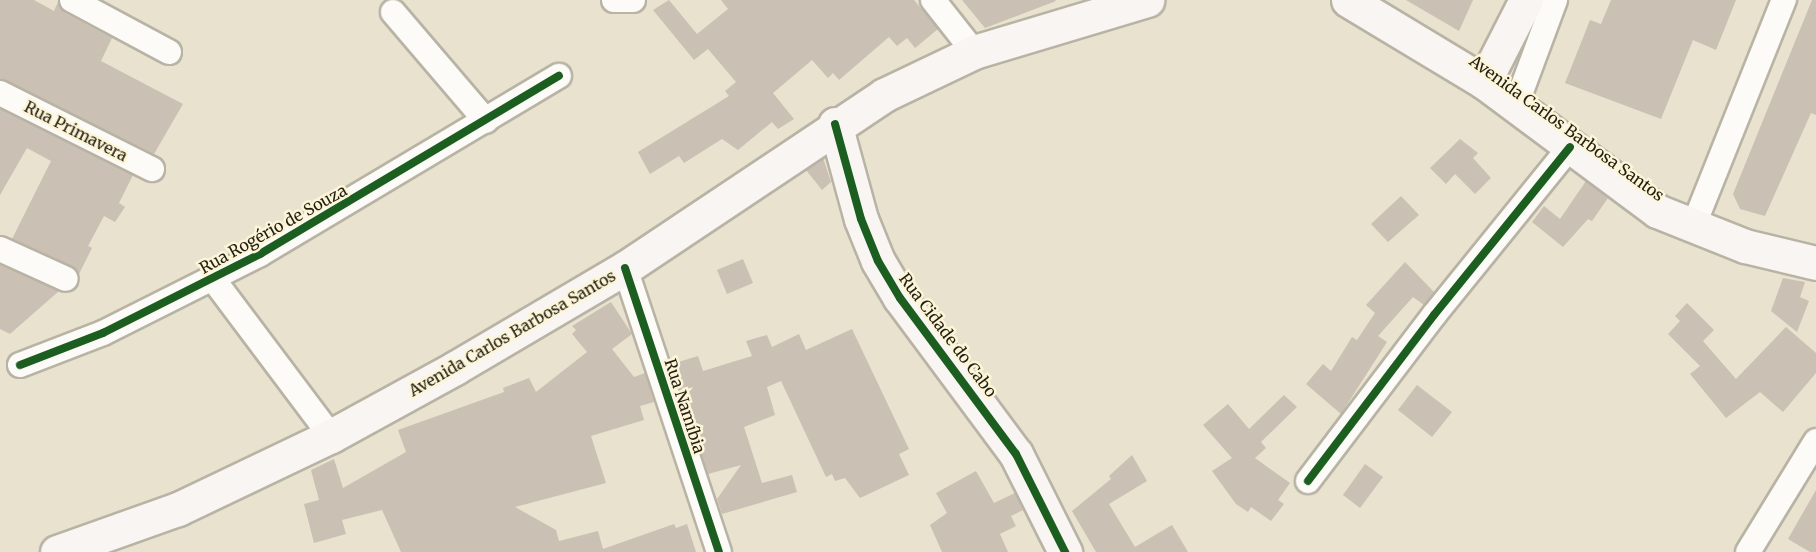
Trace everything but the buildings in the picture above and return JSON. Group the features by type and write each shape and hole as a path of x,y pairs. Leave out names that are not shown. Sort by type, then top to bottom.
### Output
{"main road":[{"name":"Avenida Carlos Barbosa Santos","path":"57,552 178,509 332,436 626,268 835,124 884,94 974,52 1147,0"},
{"name":"Avenida Carlos Barbosa Santos","path":"1348,0 1484,82 1657,211 1745,246 1816,263"},
{"path":"1484,82 1526,0"},
{"name":"Rua Cidade do Cabo","path":"835,124 861,219 878,261 900,298 1016,454 1065,552"}],"street":[{"path":"72,0 169,52"},
{"path":"614,0 633,0"},
{"path":"933,0 974,52"},
{"path":"1516,105 1555,0"},
{"path":"1693,227 1784,0"},
{"path":"393,12 486,121"},
{"name":"Rua Rogério de Souza","path":"20,365 103,333 213,279 486,121 559,76"},
{"name":"Rua Primavera","path":"0,93 152,169"},
{"path":"1308,481 1570,147"},
{"path":"0,249 66,279"},
{"name":"Rua Namíbia","path":"626,268 719,552"},
{"path":"213,279 332,436"},
{"path":"1748,552 1816,441"}],"cycle path":[{"path":"20,365 103,333 260,254 559,76"},
{"path":"835,124 861,219 878,261 900,298 1016,454 1065,552"},
{"path":"1308,481 1434,315 1570,147"},
{"path":"625,268 719,552"}]}
